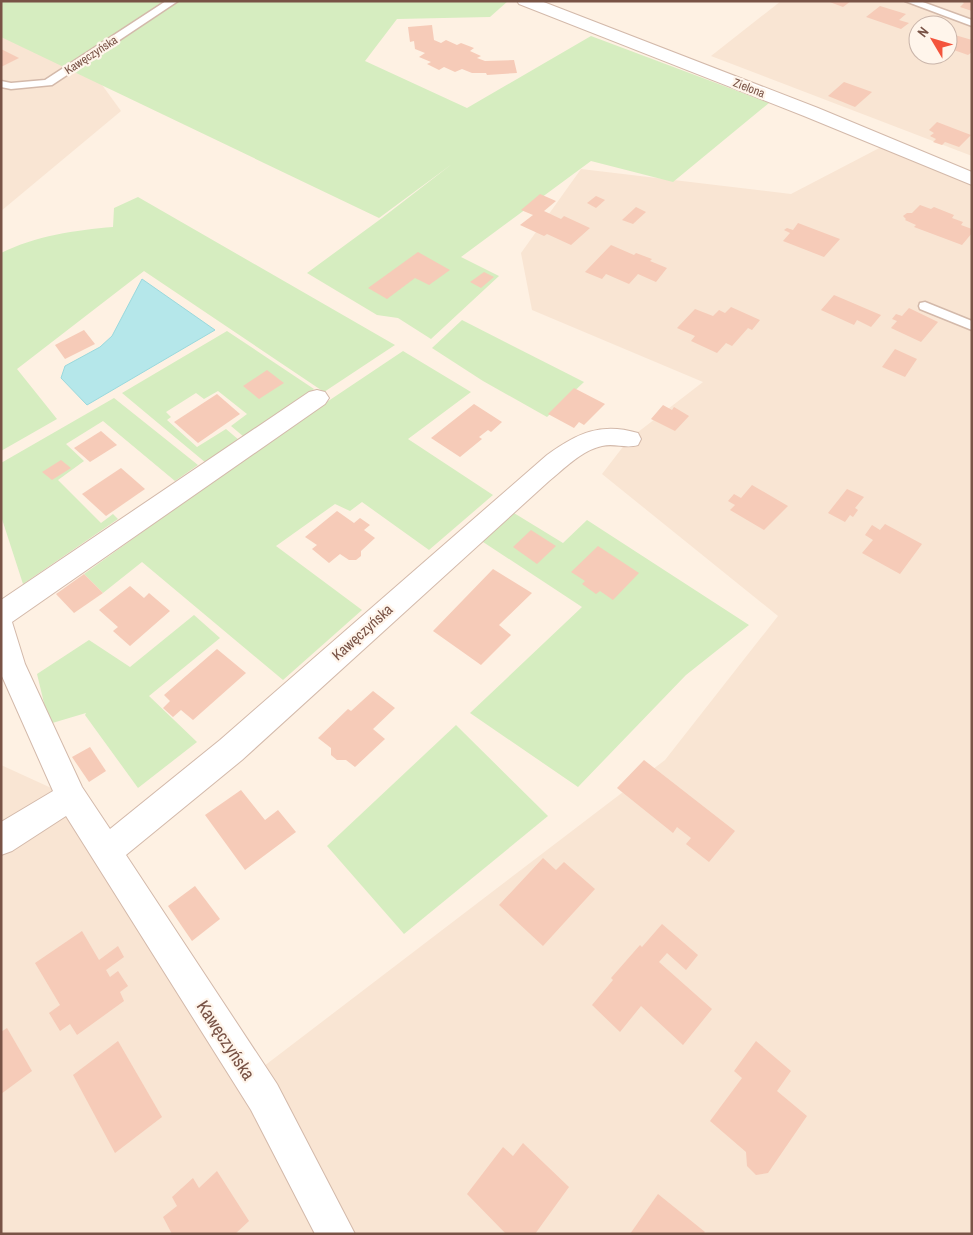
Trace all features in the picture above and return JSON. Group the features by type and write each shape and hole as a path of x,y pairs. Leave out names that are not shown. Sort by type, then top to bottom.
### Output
{"street":[{"name":"Zielona","path":"525,1 811,112 972,179"},
{"path":"1,615 317,398"},
{"name":"Kawęczyńska","path":"106,852 231,750 540,474 572,451 595,440 612,436 629,439"},
{"name":"Kawęczyńska","path":"1,626 11,664 71,797 264,1097 336,1234"},
{"path":"1,840 33,818 71,797"}],"lane":[{"name":"Kawęczyńska","path":"1,84 11,86 48,83 173,1"},
{"path":"910,1 972,23"},
{"path":"924,306 972,326"}],"shaded area":[{"path":"1,1 41,1 121,111 1,211"},
{"path":"781,1 972,1 972,156 711,56"},
{"path":"887,144 972,178 972,1234 1,1234 1,765 71,797 251,1076 665,760 778,616 602,474 629,439 703,382 532,310 521,253 581,169 791,194"}],"green space":[{"path":"508,1 490,17 397,19 365,61 467,108 591,36 769,103 673,182 591,161 461,257 499,276 431,339 398,318 377,315 307,273 452,164 379,218 1,37 1,2"},
{"path":"138,197 395,345 324,392 144,271 17,369 57,419 1,451 1,253 42,238 113,227 114,208"},
{"path":"462,320 584,382 547,417 483,381 432,348"},
{"path":"227,331 314,389 244,437 231,426 247,414 218,391 204,399 196,393 166,412 171,417 167,420 197,447 226,429 239,440 206,463 122,393"},
{"path":"403,351 471,392 408,439 493,495 429,550 362,502 350,511 335,504 276,546 362,610 283,680 142,562 103,593 84,574 273,438"},
{"path":"114,398 198,465 175,481 103,421 66,444 84,461 58,480 101,523 113,514 118,519 23,584 1,516 1,463"},
{"path":"509,510 563,543 587,520 749,625 686,675 578,787 470,713 582,607 477,538"},
{"path":"194,615 220,638 149,696 197,742 138,788 85,715 86,713 49,724 37,674 89,640 130,667"},
{"path":"456,725 548,816 404,934 327,846"}],"water":[{"path":"142,279 215,330 87,405 61,378 65,366 100,347 112,336"}],"building":[{"path":"827,1 851,1 843,7"},
{"path":"961,1 972,1 972,11 960,7 964,3"},
{"path":"880,6 906,14 899,20 908,24 901,29 866,17"},
{"path":"432,25 434,40 441,43 446,40 457,45 461,43 474,48 470,51 481,56 477,58 485,61 514,60 517,73 487,75 486,73 472,73 462,69 455,72 444,67 439,70 427,64 431,62 419,57 425,53 415,49 414,41 410,42 408,27"},
{"path":"958,36 972,40 972,52 968,55 958,52"},
{"path":"1,49 19,58 1,67"},
{"path":"844,82 872,92 855,107 828,96"},
{"path":"937,122 971,135 959,147 945,142 942,145 933,142 936,139 930,136 934,133 929,130"},
{"path":"540,194 556,201 544,211 561,219 564,216 590,228 571,245 520,225 533,215 521,210"},
{"path":"596,196 605,200 596,208 587,203"},
{"path":"920,205 931,209 934,207 954,215 952,218 963,222 961,225 972,229 972,233 962,245 914,227 916,225 905,220 903,216 907,213 912,213"},
{"path":"636,207 646,212 633,224 622,220"},
{"path":"798,223 840,239 824,257 783,241 790,233 784,230 787,228 793,230"},
{"path":"611,245 634,255 636,253 652,259 650,261 667,268 656,282 638,274 629,284 606,274 602,279 585,272"},
{"path":"418,252 450,270 429,285 415,278 387,299 368,288"},
{"path":"484,272 494,277 481,288 470,282"},
{"path":"834,295 881,315 871,327 857,320 854,325 821,310"},
{"path":"731,307 760,320 752,330 748,328 732,346 726,343 717,353 691,341 695,336 677,328 695,309 713,316 719,310 725,313"},
{"path":"909,308 938,322 921,342 891,328 897,321 892,319 896,314 902,316"},
{"path":"84,330 95,344 65,359 55,345"},
{"path":"895,349 917,359 905,377 882,367"},
{"path":"267,370 284,383 259,399 243,386"},
{"path":"574,388 605,404 584,425 579,422 574,428 548,414"},
{"path":"217,394 240,414 198,443 174,422"},
{"path":"474,404 502,422 491,432 488,430 479,437 482,439 460,457 431,438"},
{"path":"663,405 672,410 674,407 689,416 675,431 651,419"},
{"path":"101,431 117,445 90,462 74,448"},
{"path":"61,460 71,468 52,480 42,472"},
{"path":"121,468 145,489 106,516 82,494"},
{"path":"752,485 788,506 764,530 730,510 735,505 728,501 734,494 741,498"},
{"path":"847,489 864,497 855,508 858,510 853,517 850,515 845,522 828,513"},
{"path":"337,511 354,523 360,518 370,525 364,530 375,538 361,551 361,556 356,560 349,560 340,554 329,563 312,549 317,545 305,537"},
{"path":"885,524 922,544 900,574 862,553 873,540 865,535 872,525 880,530"},
{"path":"531,530 556,546 537,564 513,547"},
{"path":"598,546 639,573 613,600 600,591 596,594 582,584 585,581 571,572"},
{"path":"493,569 532,593 499,625 511,635 481,665 433,631"},
{"path":"84,574 103,593 74,613 56,594"},
{"path":"130,586 144,598 149,593 170,611 130,646 113,631 118,627 99,610"},
{"path":"217,649 246,673 193,720 181,710 173,717 163,708 170,701 164,695"},
{"path":"373,691 395,708 373,729 385,739 355,767 346,760 337,760 331,755 331,748 318,738 348,709 351,711"},
{"path":"90,747 106,771 89,782 72,757"},
{"path":"644,760 735,831 709,862 686,844 691,838 677,827 673,833 617,788"},
{"path":"241,790 265,820 278,810 296,832 245,870 205,815"},
{"path":"543,858 556,870 564,862 595,889 543,946 499,905"},
{"path":"195,886 220,919 192,941 168,906"},
{"path":"662,924 698,955 686,970 667,953 659,962 712,1009 683,1045 641,1006 620,1032 592,1005 613,980 611,978 640,945 642,947"},
{"path":"82,931 99,960 118,946 124,957 106,970 110,977 118,971 128,986 120,992 124,1001 77,1035 70,1024 60,1031 49,1013 60,1005 35,963"},
{"path":"7,1028 32,1071 1,1094 1,1032"},
{"path":"118,1041 162,1117 115,1153 73,1075"},
{"path":"756,1041 791,1071 777,1091 807,1116 768,1173 756,1175 747,1166 746,1152 710,1121 742,1078 734,1071"},
{"path":"523,1143 569,1187 535,1234 506,1234 467,1194 503,1147 513,1156"},
{"path":"217,1171 249,1221 235,1234 172,1234 163,1217 177,1206 172,1197 193,1178 199,1188"},
{"path":"658,1194 705,1232 703,1234 630,1234"}]}
